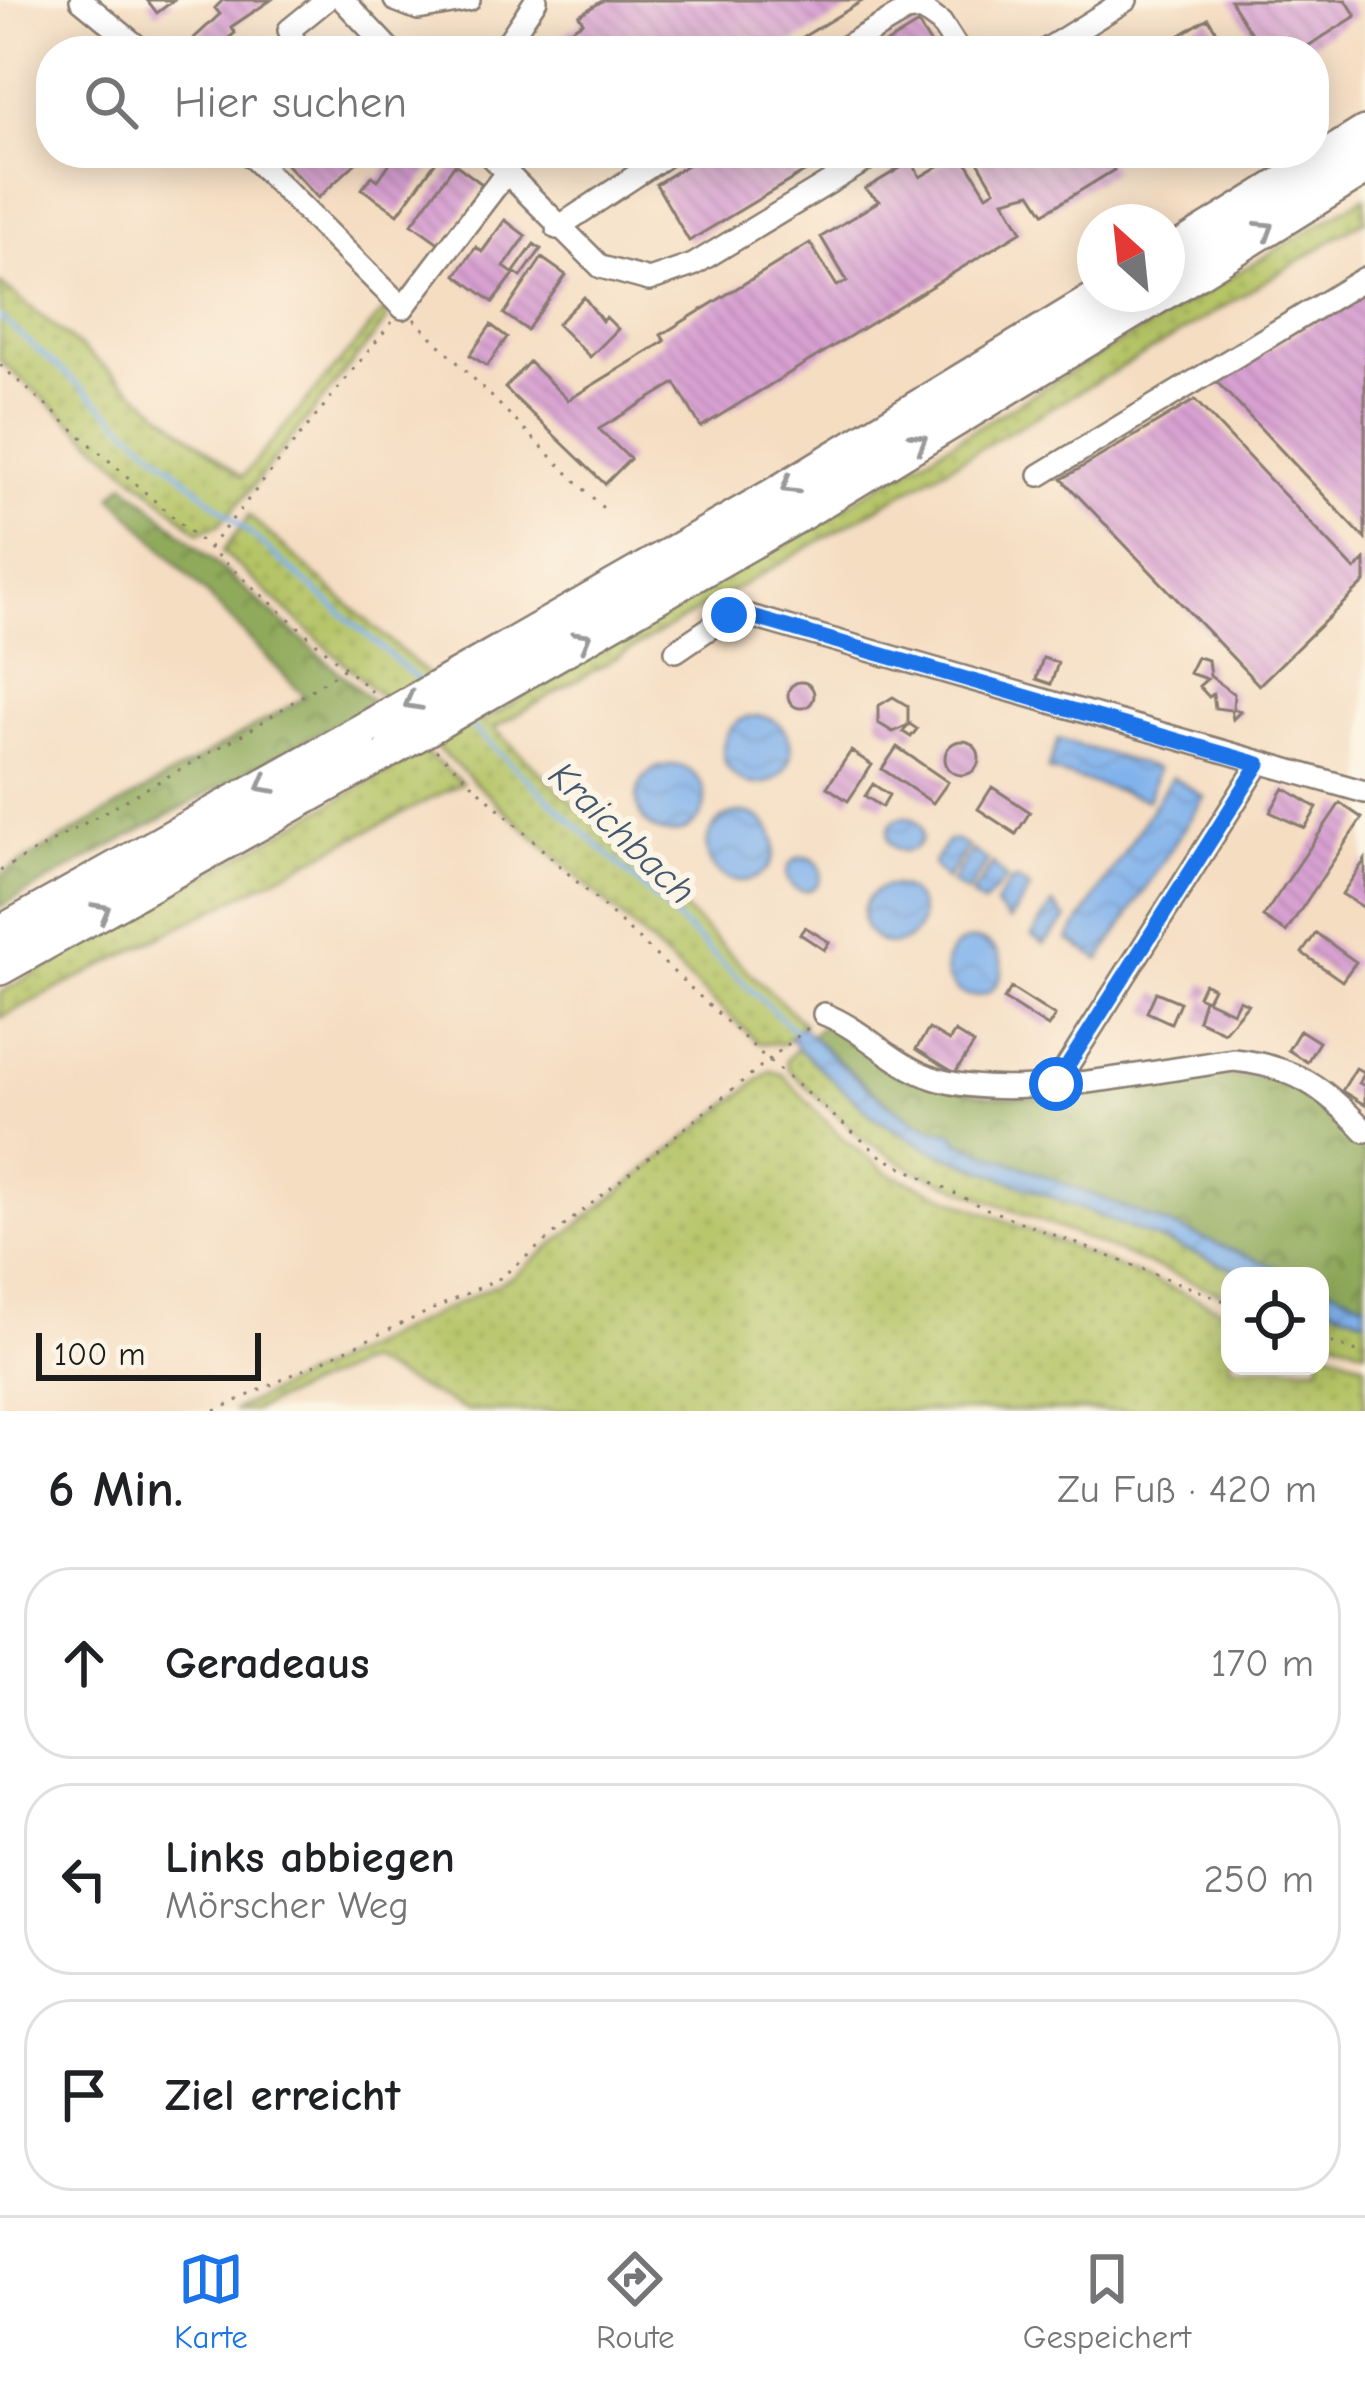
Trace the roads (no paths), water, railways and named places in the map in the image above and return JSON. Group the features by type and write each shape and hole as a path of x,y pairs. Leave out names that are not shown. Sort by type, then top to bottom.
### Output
{"highway":[{"path":"1329,155 1365,133"},
{"path":"1185,245 1309,168"},
{"path":"1185,279 1365,168"},
{"path":"470,687 1077,311"},
{"path":"0,968 379,738 797,516 1131,312"},
{"path":"0,933 379,738"}],"street":[{"path":"81,0 125,36"},
{"path":"293,36 290,30 326,0"},
{"path":"343,0 370,36"},
{"path":"394,0 418,9 469,0"},
{"path":"512,36 536,0"},
{"path":"1068,36 1126,0"},
{"path":"864,36 927,4 949,36"},
{"path":"263,168 403,308 506,173"},
{"path":"501,168 601,267 649,280 668,277 853,168"},
{"path":"557,228 647,168"},
{"path":"1040,475 1365,278"},
{"path":"676,651 729,615 742,614 1365,792"},
{"path":"1056,1084 1259,764"},
{"path":"817,1020 901,1065 970,1086 1056,1084 1234,1060 1263,1063 1319,1084 1365,1131"}],"water":[{"path":"757,716 781,726 791,750 781,774 757,784 733,774 723,750 733,726"},
{"path":"1058,739 1157,769 1148,800 1048,770"},
{"path":"671,765 695,775 705,799 695,823 671,833 647,823 637,799 647,775"},
{"path":"1172,777 1204,797 1100,960 1068,940"},
{"path":"741,813 765,823 775,847 765,871 741,881 717,871 707,847 717,823"},
{"path":"905,817 917,822 922,834 917,846 905,851 893,846 888,834 893,822"},
{"path":"948,841 968,847 946,880 933,864"},
{"path":"972,850 988,861 967,893 951,883"},
{"path":"804,857 816,862 821,874 816,886 804,891 792,886 787,874 792,862"},
{"path":"993,864 1006,879 983,904 971,896"},
{"path":"1018,880 1030,889 1009,921 995,905 1010,882"},
{"path":"892,886 913,894 921,915 913,936 892,944 871,936 863,915 871,894"},
{"path":"1053,904 1067,919 1044,944 1032,936"},
{"path":"974,940 994,948 1002,968 994,988 974,996 954,988 946,968 954,948"},
{"path":"801,1026 872,1091 915,1120 952,1132 959,1142 1275,1267 1229,1267 927,1148 874,1117 790,1038"},
{"path":"1329,1288 1365,1302 1365,1319 1329,1305"}],"waterway":[{"name":"Kraichbach","path":"0,317 422,683"},
{"name":"Kraichbach","path":"467,722 799,1035"}]}
